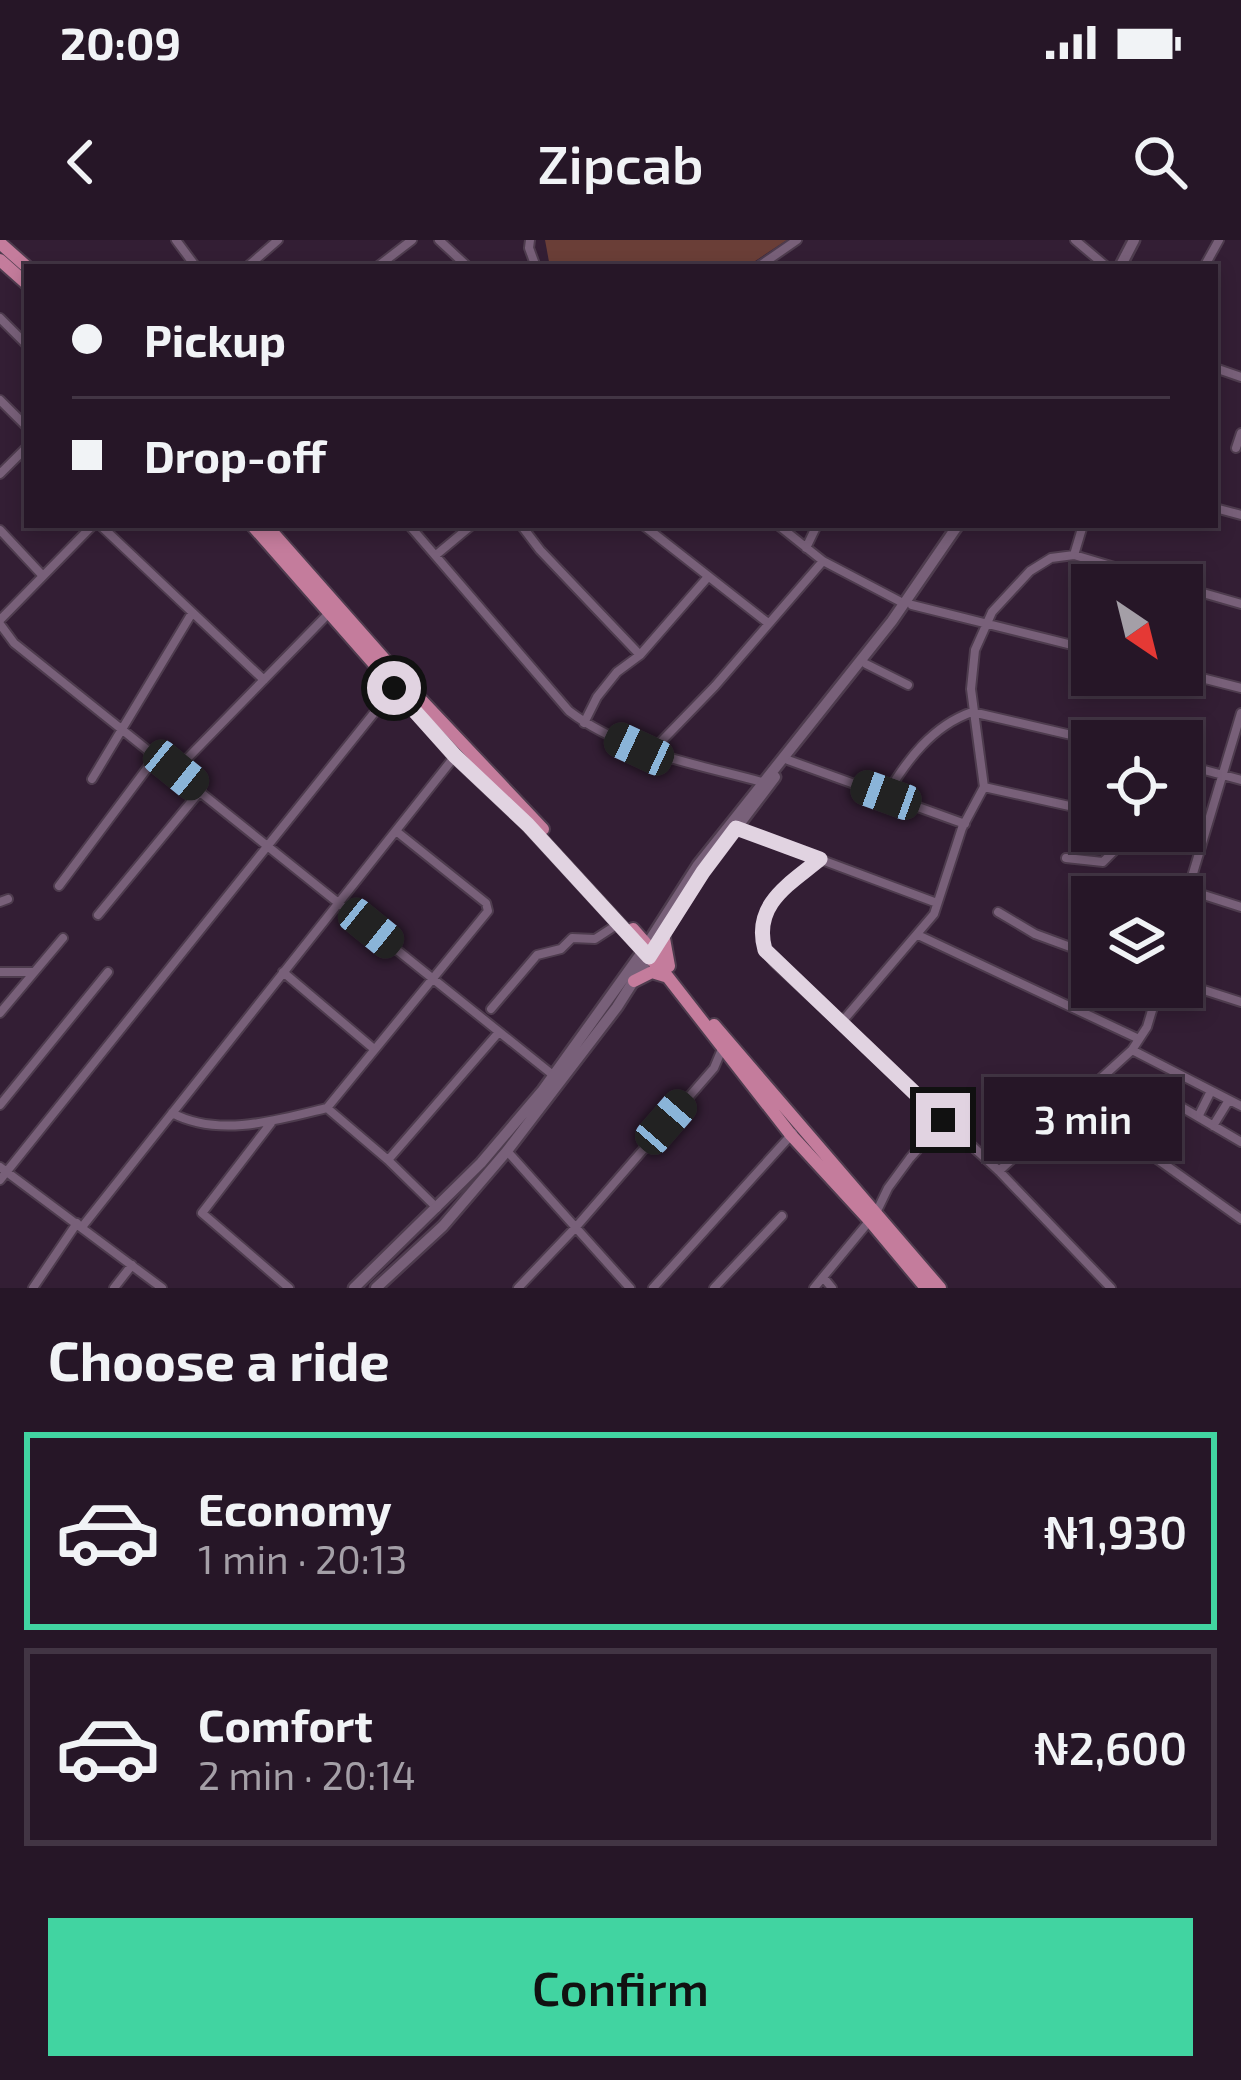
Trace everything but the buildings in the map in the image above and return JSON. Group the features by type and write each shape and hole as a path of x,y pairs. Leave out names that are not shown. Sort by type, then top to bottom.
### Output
{"main road":[{"path":"0,243 24,265"},
{"path":"0,260 24,281"},
{"path":"255,528 648,950 795,1131"},
{"path":"268,528 383,666 394,688 455,756 648,950"},
{"path":"376,1288 443,1226 664,934 736,828 866,664 961,528"},
{"path":"354,1288 502,1147 617,1007 698,866 908,604"},
{"path":"664,934 669,975 722,1049 940,1288"},
{"path":"634,981 652,971 669,975"},
{"path":"873,1217 926,1288"}],"street":[{"path":"251,264 278,240"},
{"path":"381,264 412,240"},
{"path":"439,240 464,264"},
{"path":"765,264 797,240"},
{"path":"1075,240 1103,264"},
{"path":"0,318 24,342"},
{"path":"0,400 24,424"},
{"path":"1237,448 1241,433"},
{"path":"0,474 24,450"},
{"path":"94,528 0,622 14,643 553,1075"},
{"path":"100,528 264,680"},
{"path":"413,528 584,723 639,749 762,782"},
{"path":"436,555 468,528"},
{"path":"523,528 640,655"},
{"path":"647,528 768,623"},
{"path":"782,528 823,561 908,604 1071,645"},
{"path":"806,548 816,528"},
{"path":"1074,555 1082,528"},
{"path":"0,530 43,576"},
{"path":"841,1023 918,934 938,903 965,824 984,788 972,712 975,650 986,623 1003,597 1051,558 1074,555 1104,564"},
{"path":"651,752 823,561"},
{"path":"584,723 617,672 640,655 707,578"},
{"path":"1203,593 1241,604"},
{"path":"92,779 193,613"},
{"path":"176,770 329,613"},
{"path":"866,664 908,685"},
{"path":"1203,678 1241,688"},
{"path":"162,1288 2,1173 394,688"},
{"path":"886,795 922,744 972,712 1071,735"},
{"path":"1203,839 1241,713"},
{"path":"58,886 157,755"},
{"path":"33,1288 455,756"},
{"path":"788,760 965,824"},
{"path":"1203,770 1241,780"},
{"path":"984,788 1071,807"},
{"path":"98,915 202,790"},
{"path":"736,828 938,903"},
{"path":"172,1113 200,1124 272,1121 327,1108 488,911 488,906 395,831"},
{"path":"1066,858 1103,862 1112,852"},
{"path":"820,859 770,904 763,918 765,950 999,1171 1111,1288"},
{"path":"1203,895 1241,907"},
{"path":"998,912 1071,948"},
{"path":"490,1009 537,956 557,951 572,938 595,939 619,923"},
{"path":"918,934 1139,1039"},
{"path":"0,1013 63,938"},
{"path":"0,972 34,972"},
{"path":"0,1105 108,972"},
{"path":"284,972 374,1049"},
{"path":"1203,990 1241,1002"},
{"path":"999,1171 1132,1050 1153,1008"},
{"path":"388,1160 499,1031"},
{"path":"518,1288 714,1068 722,1049"},
{"path":"1132,1050 1241,1106"},
{"path":"1176,1073 1166,1098 1241,1142"},
{"path":"1198,1117 1210,1090"},
{"path":"1213,1126 1229,1100"},
{"path":"1076,1101 1241,1219"},
{"path":"327,1108 437,1208"},
{"path":"814,1288 943,1120"},
{"path":"272,1121 202,1213 289,1288"},
{"path":"653,1288 795,1131"},
{"path":"502,1147 630,1288"},
{"path":"714,1288 782,1216"},
{"path":"114,1288 132,1265"},
{"path":"823,1277 832,1288"}],"shaded area":[{"path":"545,240 787,240 751,264 549,264"}],"route":[{"path":"394,688 649,957 736,828 820,859 770,904 763,918 765,950 943,1120"}]}
